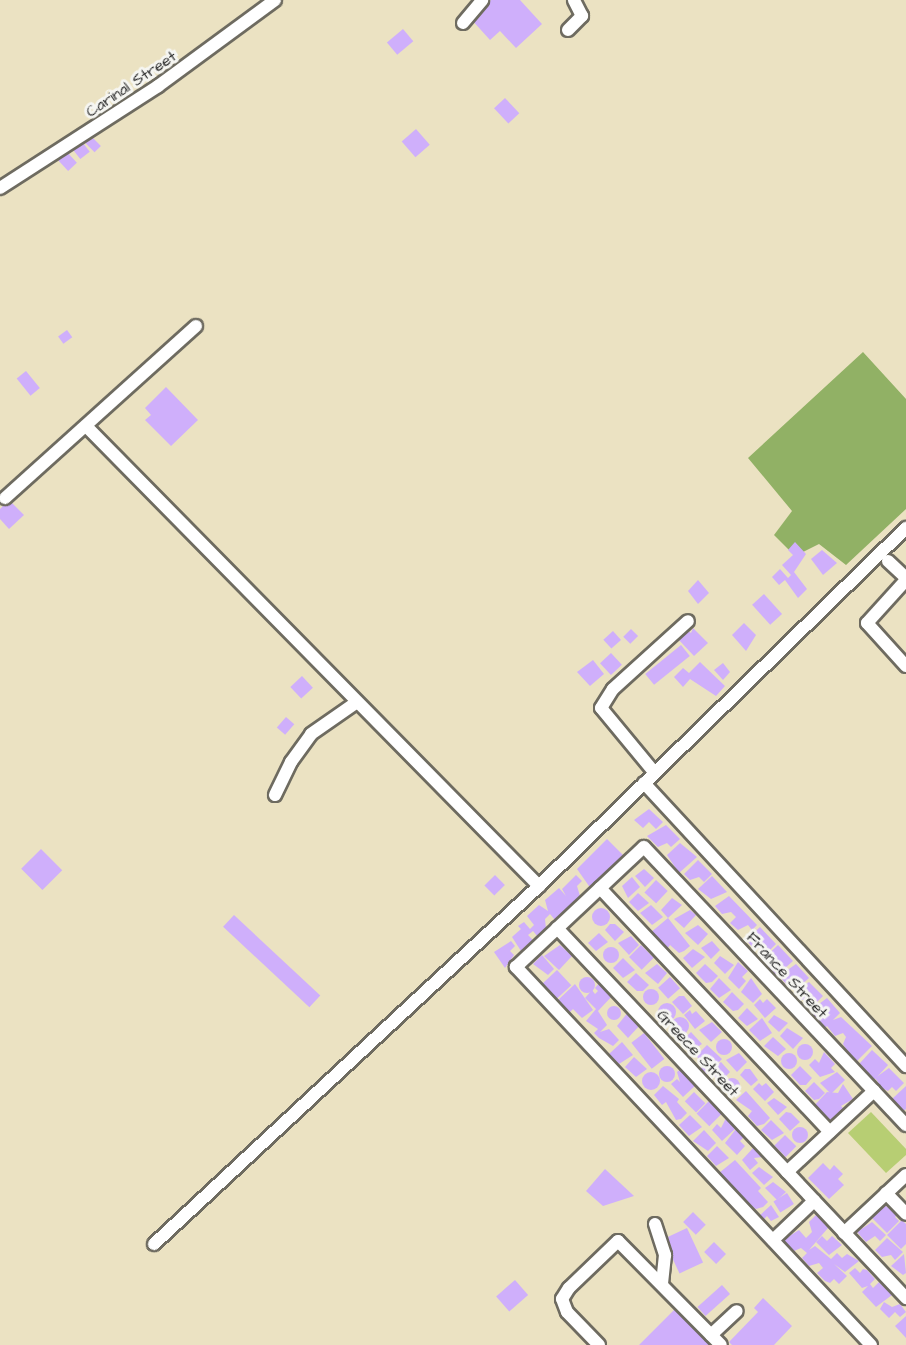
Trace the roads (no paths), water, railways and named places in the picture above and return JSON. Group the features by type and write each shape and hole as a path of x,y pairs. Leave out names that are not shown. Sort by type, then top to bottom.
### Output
{"street":[{"name":"Carinal Street","path":"0,188 158,86 275,0"},
{"path":"463,23 482,0"},
{"path":"568,30 582,16 574,0"},
{"path":"5,498 196,326"},
{"path":"86,426 540,886"},
{"path":"154,1244 540,886 906,528"},
{"path":"888,561 906,579 867,623 906,666"},
{"path":"654,772 601,708 613,689 688,621"},
{"path":"275,795 291,762 311,734 357,702"},
{"path":"644,783 906,1066"},
{"name":"France Street","path":"600,888 644,847 906,1125"},
{"path":"830,1132 600,888 516,967 872,1345"},
{"name":"Greece Street","path":"557,928 906,1298"},
{"path":"787,1172 873,1091"},
{"path":"844,1233 906,1175"},
{"path":"886,1193 906,1214"},
{"path":"773,1240 814,1201"},
{"path":"655,1224 665,1255 662,1283"},
{"path":"599,1345 567,1312 562,1299 568,1288 618,1241 624,1244 721,1345"},
{"path":"711,1335 736,1311"}]}
